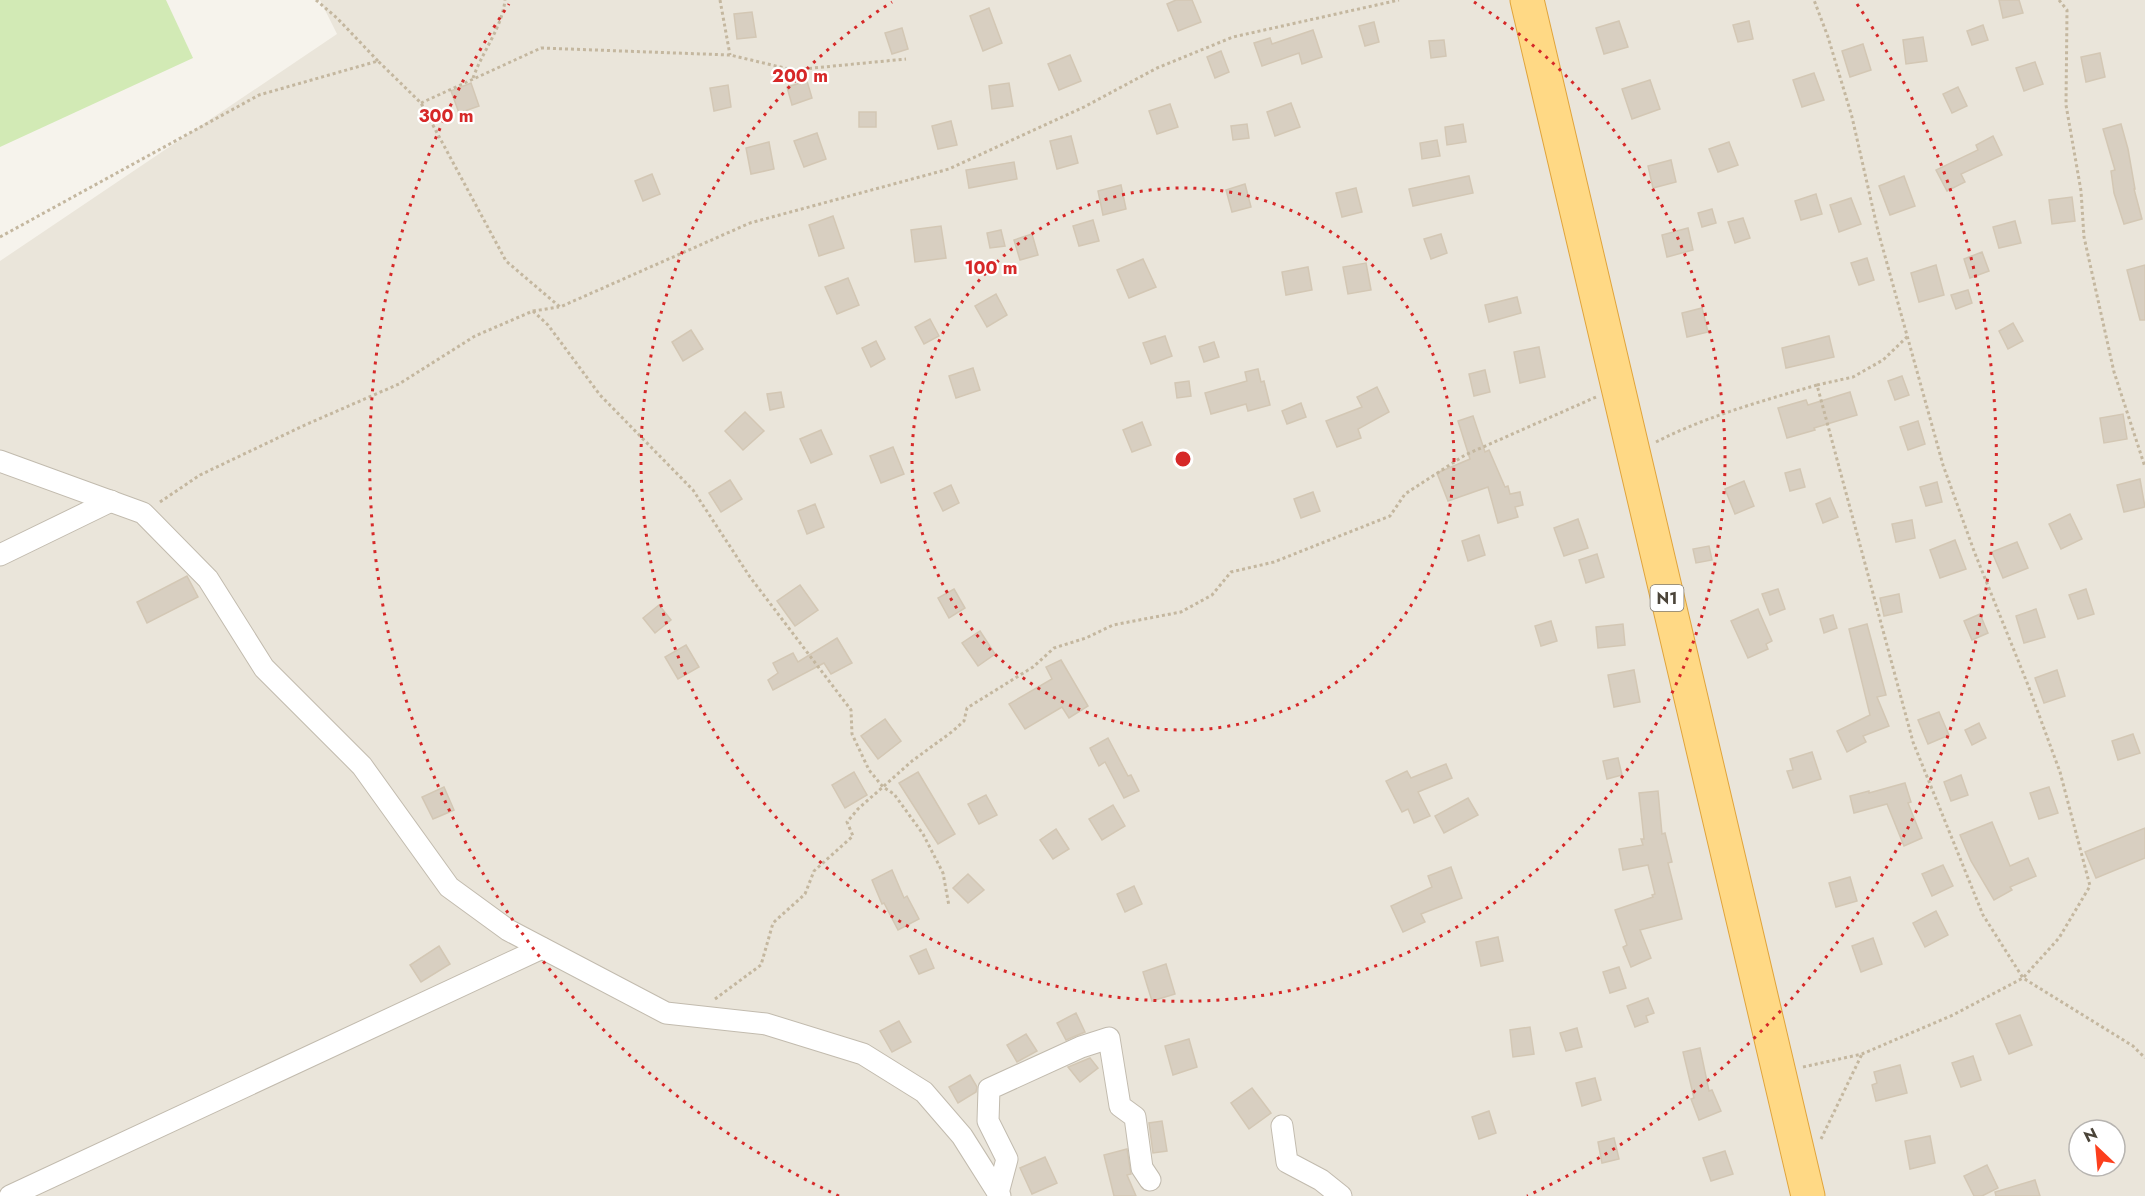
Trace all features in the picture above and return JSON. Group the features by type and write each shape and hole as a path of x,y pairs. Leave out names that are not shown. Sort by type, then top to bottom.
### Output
{"highway":[{"name":"N1","path":"1527,0 1806,1185"}],"street":[{"path":"0,461 143,513 208,579 264,668 362,766 449,887 508,930 666,1013 766,1024 863,1054 924,1092 962,1136 999,1195"},
{"path":"0,555 111,501"},
{"path":"10,1196 542,948"},
{"path":"999,1195 1007,1159 988,1121 989,1089 1081,1047 1109,1038 1120,1106 1135,1118 1142,1167 1150,1180"},
{"path":"1282,1126 1287,1161 1321,1180 1341,1196"}],"path":[{"path":"316,0 337,18 421,103 506,261 560,307"},
{"path":"473,78 477,65 497,27 505,0"},
{"path":"720,0 730,56"},
{"path":"143,513 200,475 305,425 399,384 475,336 533,311 560,307 750,223 949,169 1084,107 1157,68 1233,37 1399,0"},
{"path":"1779,1073 1862,1054 1953,1015 2023,978 2059,938 2090,886 2060,772 1943,465 1878,231 1852,117 1828,37 1814,0"},
{"path":"2060,0 2067,10 2066,105 2081,191 2084,237 2114,372 2145,468"},
{"path":"421,103 541,48 730,56 794,70 906,59"},
{"path":"0,237 259,95 378,61"},
{"path":"533,311 548,325 600,395 693,490 750,577 851,710 852,734 870,770 884,787 894,794 923,834 944,873 949,906"},
{"path":"1633,454 1686,427 1740,408 1817,385 1853,377 1883,360 1908,336"},
{"path":"1817,385 1912,742 1983,915 2023,978 2133,1047 2145,1058"},
{"path":"696,1017 761,965 773,923 805,894 814,871 852,836 847,822 858,809 912,761 964,721 967,708 1033,667 1054,648 1086,638 1113,625 1181,612 1212,595 1231,572 1274,562 1390,516 1405,494 1465,455 1617,388"},
{"path":"1806,1185 1862,1054"}],"shaded area":[{"path":"320,0 2145,0 2145,1196 0,1196 0,261 337,34"}],"green space":[{"path":"0,0 166,0 193,58 0,147"}],"building":[{"path":"1176,0 1192,0 1201,22 1178,31 1167,4"},
{"path":"1999,0 2019,0 2023,13 2003,18"},
{"path":"989,8 1002,43 983,51 970,16"},
{"path":"752,12 756,37 737,39 734,14"},
{"path":"1619,21 1628,47 1604,54 1596,28"},
{"path":"1749,21 1753,39 1738,42 1733,25"},
{"path":"1374,22 1379,42 1365,46 1359,26"},
{"path":"1983,25 1988,40 1972,45 1967,31"},
{"path":"902,28 908,49 892,54 885,33"},
{"path":"1313,30 1322,57 1302,64 1299,53 1262,66 1254,43 1270,38 1272,44"},
{"path":"1923,37 1927,61 1906,64 1903,40"},
{"path":"1444,40 1446,56 1431,58 1429,41"},
{"path":"1863,44 1871,70 1850,77 1842,51"},
{"path":"1221,51 1229,72 1215,78 1207,57"},
{"path":"2100,53 2105,77 2086,82 2081,57"},
{"path":"1070,55 1081,81 1059,90 1048,64"},
{"path":"2035,62 2043,84 2024,91 2016,68"},
{"path":"1814,73 1824,100 1802,107 1793,80"},
{"path":"1650,80 1660,109 1632,119 1622,89"},
{"path":"807,81 812,98 792,105 787,87"},
{"path":"471,83 479,106 459,113 451,91"},
{"path":"1009,83 1013,106 992,109 989,86"},
{"path":"728,85 731,107 714,111 710,88"},
{"path":"1958,87 1967,106 1952,113 1943,94"},
{"path":"1291,103 1300,127 1275,136 1267,112"},
{"path":"1170,104 1178,127 1157,134 1149,111"},
{"path":"859,112 876,112 876,127 859,127"},
{"path":"951,121 957,145 938,149 932,126"},
{"path":"1247,124 1249,138 1233,140 1231,126"},
{"path":"1463,124 1466,142 1447,145 1445,127"},
{"path":"2121,124 2142,219 2124,224 2114,193 2111,171 2115,170 2103,129"},
{"path":"817,133 826,159 804,167 794,141"},
{"path":"1071,136 1078,163 1057,169 1050,141"},
{"path":"1993,136 2002,155 1961,174 1965,182 1947,191 1936,170 1978,150 1976,145"},
{"path":"1437,140 1440,156 1422,159 1420,143"},
{"path":"769,142 774,169 751,174 746,148"},
{"path":"1729,142 1738,165 1718,172 1709,149"},
{"path":"1671,160 1676,182 1653,188 1648,166"},
{"path":"1014,162 1017,179 969,188 966,170"},
{"path":"652,174 660,194 643,201 635,181"},
{"path":"1469,176 1473,193 1413,206 1409,189"},
{"path":"1904,176 1915,206 1890,215 1879,186"},
{"path":"1245,184 1251,207 1232,212 1226,190"},
{"path":"1121,185 1126,209 1103,215 1098,191"},
{"path":"1356,188 1362,212 1342,217 1336,193"},
{"path":"1816,194 1822,214 1801,220 1795,201"},
{"path":"2072,197 2075,221 2052,224 2049,200"},
{"path":"1851,198 1861,224 1839,232 1830,205"},
{"path":"1712,209 1716,223 1702,227 1698,213"},
{"path":"833,216 844,248 819,256 809,225"},
{"path":"1743,218 1750,238 1735,243 1728,222"},
{"path":"1093,220 1099,241 1079,246 1073,226"},
{"path":"2015,221 2021,243 1999,248 1993,227"},
{"path":"941,226 946,258 915,262 911,230"},
{"path":"1688,228 1693,250 1667,257 1662,235"},
{"path":"1001,230 1005,246 990,248 987,233"},
{"path":"1032,234 1038,255 1020,260 1014,240"},
{"path":"1441,234 1447,253 1431,259 1424,239"},
{"path":"1982,252 1989,271 1970,278 1964,259"},
{"path":"1867,258 1874,280 1859,285 1851,263"},
{"path":"1143,259 1156,287 1129,298 1117,270"},
{"path":"1366,263 1371,290 1348,294 1343,267"},
{"path":"1936,265 1944,295 1919,302 1911,273"},
{"path":"2145,265 2145,320 2140,320 2127,270"},
{"path":"1308,267 1312,290 1286,295 1282,272"},
{"path":"848,278 859,305 837,314 825,287"},
{"path":"1968,290 1972,303 1956,309 1951,295"},
{"path":"996,294 1007,315 987,327 975,306"},
{"path":"1517,297 1521,313 1489,322 1485,305"},
{"path":"1702,308 1708,332 1687,337 1682,313"},
{"path":"930,319 939,336 924,344 915,327"},
{"path":"2013,323 2023,341 2008,349 1999,331"},
{"path":"691,330 703,349 683,361 672,342"},
{"path":"1165,336 1172,356 1151,364 1143,343"},
{"path":"1829,336 1834,357 1786,368 1782,348"},
{"path":"876,341 885,359 871,367 862,348"},
{"path":"1214,342 1219,357 1204,362 1199,347"},
{"path":"1539,347 1545,377 1520,383 1514,352"},
{"path":"973,368 980,390 956,398 949,376"},
{"path":"1258,369 1261,382 1264,381 1270,405 1248,411 1246,404 1211,414 1205,393 1247,381 1245,372"},
{"path":"1485,370 1490,392 1474,396 1469,374"},
{"path":"1902,376 1909,395 1895,400 1888,381"},
{"path":"1189,381 1191,396 1177,398 1175,383"},
{"path":"1377,387 1389,412 1358,429 1361,438 1337,447 1326,421 1362,407 1357,397"},
{"path":"781,392 784,407 770,410 767,394"},
{"path":"1850,392 1857,415 1787,438 1778,408 1806,400 1808,405"},
{"path":"1301,403 1306,417 1287,424 1282,411"},
{"path":"745,412 764,431 743,450 725,431"},
{"path":"2123,414 2127,439 2104,443 2100,418"},
{"path":"1473,416 1485,452 1489,450 1505,487 1508,486 1510,494 1520,492 1523,505 1515,507 1518,517 1498,523 1488,487 1448,501 1437,473 1470,459 1458,421"},
{"path":"1918,421 1925,444 1908,450 1900,427"},
{"path":"1142,422 1151,445 1132,452 1123,430"},
{"path":"821,430 832,454 811,463 800,439"},
{"path":"893,447 904,474 881,483 870,456"},
{"path":"1800,469 1805,487 1790,491 1785,473"},
{"path":"2140,479 2145,507 2124,512 2117,485"},
{"path":"730,480 742,499 721,512 709,493"},
{"path":"1744,481 1754,506 1735,514 1725,489"},
{"path":"1937,482 1942,502 1926,506 1920,487"},
{"path":"951,485 959,503 943,511 934,493"},
{"path":"1313,492 1320,511 1301,518 1294,499"},
{"path":"1830,498 1838,517 1823,523 1816,504"},
{"path":"815,504 824,527 807,534 798,511"},
{"path":"2070,514 2082,539 2061,549 2049,524"},
{"path":"1578,519 1588,548 1564,556 1554,528"},
{"path":"1912,520 1915,538 1896,542 1892,524"},
{"path":"1479,535 1485,555 1468,561 1462,541"},
{"path":"1955,540 1966,569 1940,578 1930,550"},
{"path":"2017,542 2028,568 2003,578 1992,552"},
{"path":"1709,546 1712,560 1696,563 1693,549"},
{"path":"1597,554 1604,577 1586,583 1579,560"},
{"path":"187,576 198,597 147,623 137,602"},
{"path":"800,585 818,610 795,626 777,601"},
{"path":"954,589 965,608 949,618 938,598"},
{"path":"1778,589 1785,609 1770,615 1762,594"},
{"path":"2086,589 2094,614 2078,619 2069,595"},
{"path":"1899,594 1902,612 1884,616 1880,598"},
{"path":"659,605 671,620 655,633 643,618"},
{"path":"1758,609 1772,641 1766,644 1768,649 1748,658 1731,621"},
{"path":"2036,609 2045,637 2024,643 2016,616"},
{"path":"1980,614 1988,633 1972,640 1964,621"},
{"path":"1833,615 1837,628 1824,633 1820,619"},
{"path":"1551,621 1557,641 1541,646 1535,626"},
{"path":"1623,624 1625,645 1598,648 1596,627"},
{"path":"1867,624 1886,695 1877,697 1889,726 1863,736 1866,742 1847,752 1837,731 1870,715 1849,629"},
{"path":"980,631 995,654 978,666 962,643"},
{"path":"837,638 852,663 831,674 824,663 773,690 768,680 778,673 773,663 793,653 798,662"},
{"path":"686,645 699,667 678,679 665,657"},
{"path":"1061,660 1088,706 1069,718 1062,707 1025,729 1009,704 1052,679 1046,667"},
{"path":"1634,670 1640,702 1614,707 1608,675"},
{"path":"2057,670 2065,696 2044,703 2035,678"},
{"path":"1939,712 1949,735 1928,744 1918,720"},
{"path":"885,719 901,741 878,759 861,736"},
{"path":"1979,723 1986,738 1972,745 1965,730"},
{"path":"2133,734 2140,753 2118,760 2112,741"},
{"path":"1108,738 1128,776 1131,775 1139,791 1124,798 1105,762 1099,766 1090,748"},
{"path":"1812,752 1821,779 1793,788 1787,771 1793,770 1790,759"},
{"path":"1618,758 1622,775 1607,779 1603,761"},
{"path":"1446,764 1452,778 1418,792 1430,816 1414,823 1408,809 1402,812 1386,781 1407,771 1411,778"},
{"path":"854,772 867,795 845,808 832,785"},
{"path":"918,772 955,834 938,844 899,783"},
{"path":"1961,775 1968,795 1951,801 1944,782"},
{"path":"1905,783 1911,802 1908,803 1922,838 1904,846 1887,804 1854,813 1850,796"},
{"path":"444,787 454,810 433,819 422,797"},
{"path":"2049,787 2058,813 2039,819 2030,793"},
{"path":"1658,791 1662,834 1665,833 1672,862 1668,863 1682,919 1640,930 1651,958 1631,967 1623,947 1627,945 1615,910 1653,897 1652,895 1655,894 1648,865 1623,870 1619,849 1643,845 1639,793"},
{"path":"986,795 997,815 979,824 968,804"},
{"path":"1468,798 1478,815 1444,833 1435,816"},
{"path":"1113,805 1125,826 1102,840 1089,819"},
{"path":"1992,822 2010,866 2028,858 2036,876 2010,887 2012,890 1994,900 1971,861 1960,835"},
{"path":"2145,828 2145,858 2096,878 2085,852"},
{"path":"1056,829 1069,849 1053,859 1040,840"},
{"path":"1943,865 1953,886 1932,896 1922,874"},
{"path":"1451,867 1462,898 1421,914 1425,922 1403,932 1391,906 1432,887 1428,876"},
{"path":"892,870 904,898 907,896 919,919 898,930 884,903 882,904 872,880"},
{"path":"968,874 984,890 968,903 953,888"},
{"path":"1850,877 1857,901 1836,907 1829,883"},
{"path":"1134,886 1142,904 1125,912 1117,894"},
{"path":"1936,911 1948,935 1925,947 1913,923"},
{"path":"1498,937 1503,961 1481,966 1476,942"},
{"path":"1873,938 1882,964 1861,972 1852,946"},
{"path":"439,946 450,964 421,982 410,965"},
{"path":"926,949 934,968 919,974 910,956"},
{"path":"1166,964 1175,994 1152,1001 1143,972"},
{"path":"1619,967 1626,988 1610,993 1603,972"},
{"path":"1648,998 1654,1013 1646,1016 1648,1022 1635,1027 1627,1006"},
{"path":"1076,1013 1085,1032 1066,1040 1057,1023"},
{"path":"2020,1015 2032,1045 2009,1054 1996,1024"},
{"path":"899,1021 911,1042 892,1052 880,1031"},
{"path":"1530,1027 1534,1054 1513,1057 1510,1030"},
{"path":"1577,1028 1582,1047 1566,1051 1560,1033"},
{"path":"1026,1034 1037,1051 1017,1062 1007,1045"},
{"path":"1189,1039 1197,1067 1173,1075 1165,1046"},
{"path":"1700,1048 1709,1091 1712,1090 1721,1111 1699,1120 1691,1099 1694,1098 1683,1052"},
{"path":"1973,1056 1981,1080 1961,1087 1952,1063"},
{"path":"1090,1058 1098,1068 1080,1082 1068,1067"},
{"path":"1900,1065 1907,1093 1876,1101 1872,1085 1877,1083 1874,1072"},
{"path":"970,1075 977,1087 976,1092 958,1103 949,1087"},
{"path":"1595,1078 1601,1100 1582,1106 1576,1083"},
{"path":"1252,1088 1271,1113 1249,1129 1231,1103"},
{"path":"1489,1111 1496,1133 1479,1139 1472,1117"},
{"path":"1162,1121 1167,1151 1153,1153 1149,1123"},
{"path":"1930,1136 1935,1163 1910,1169 1905,1141"},
{"path":"1614,1138 1619,1159 1602,1163 1598,1142"},
{"path":"1127,1149 1131,1174 1127,1175 1136,1196 1114,1196 1104,1155"},
{"path":"1725,1151 1733,1174 1711,1181 1703,1158"},
{"path":"1045,1157 1057,1183 1032,1194 1020,1168"},
{"path":"1987,1165 1998,1188 1982,1196 1974,1196 1964,1176"},
{"path":"2035,1180 2040,1196 1996,1196 1995,1192"}]}
